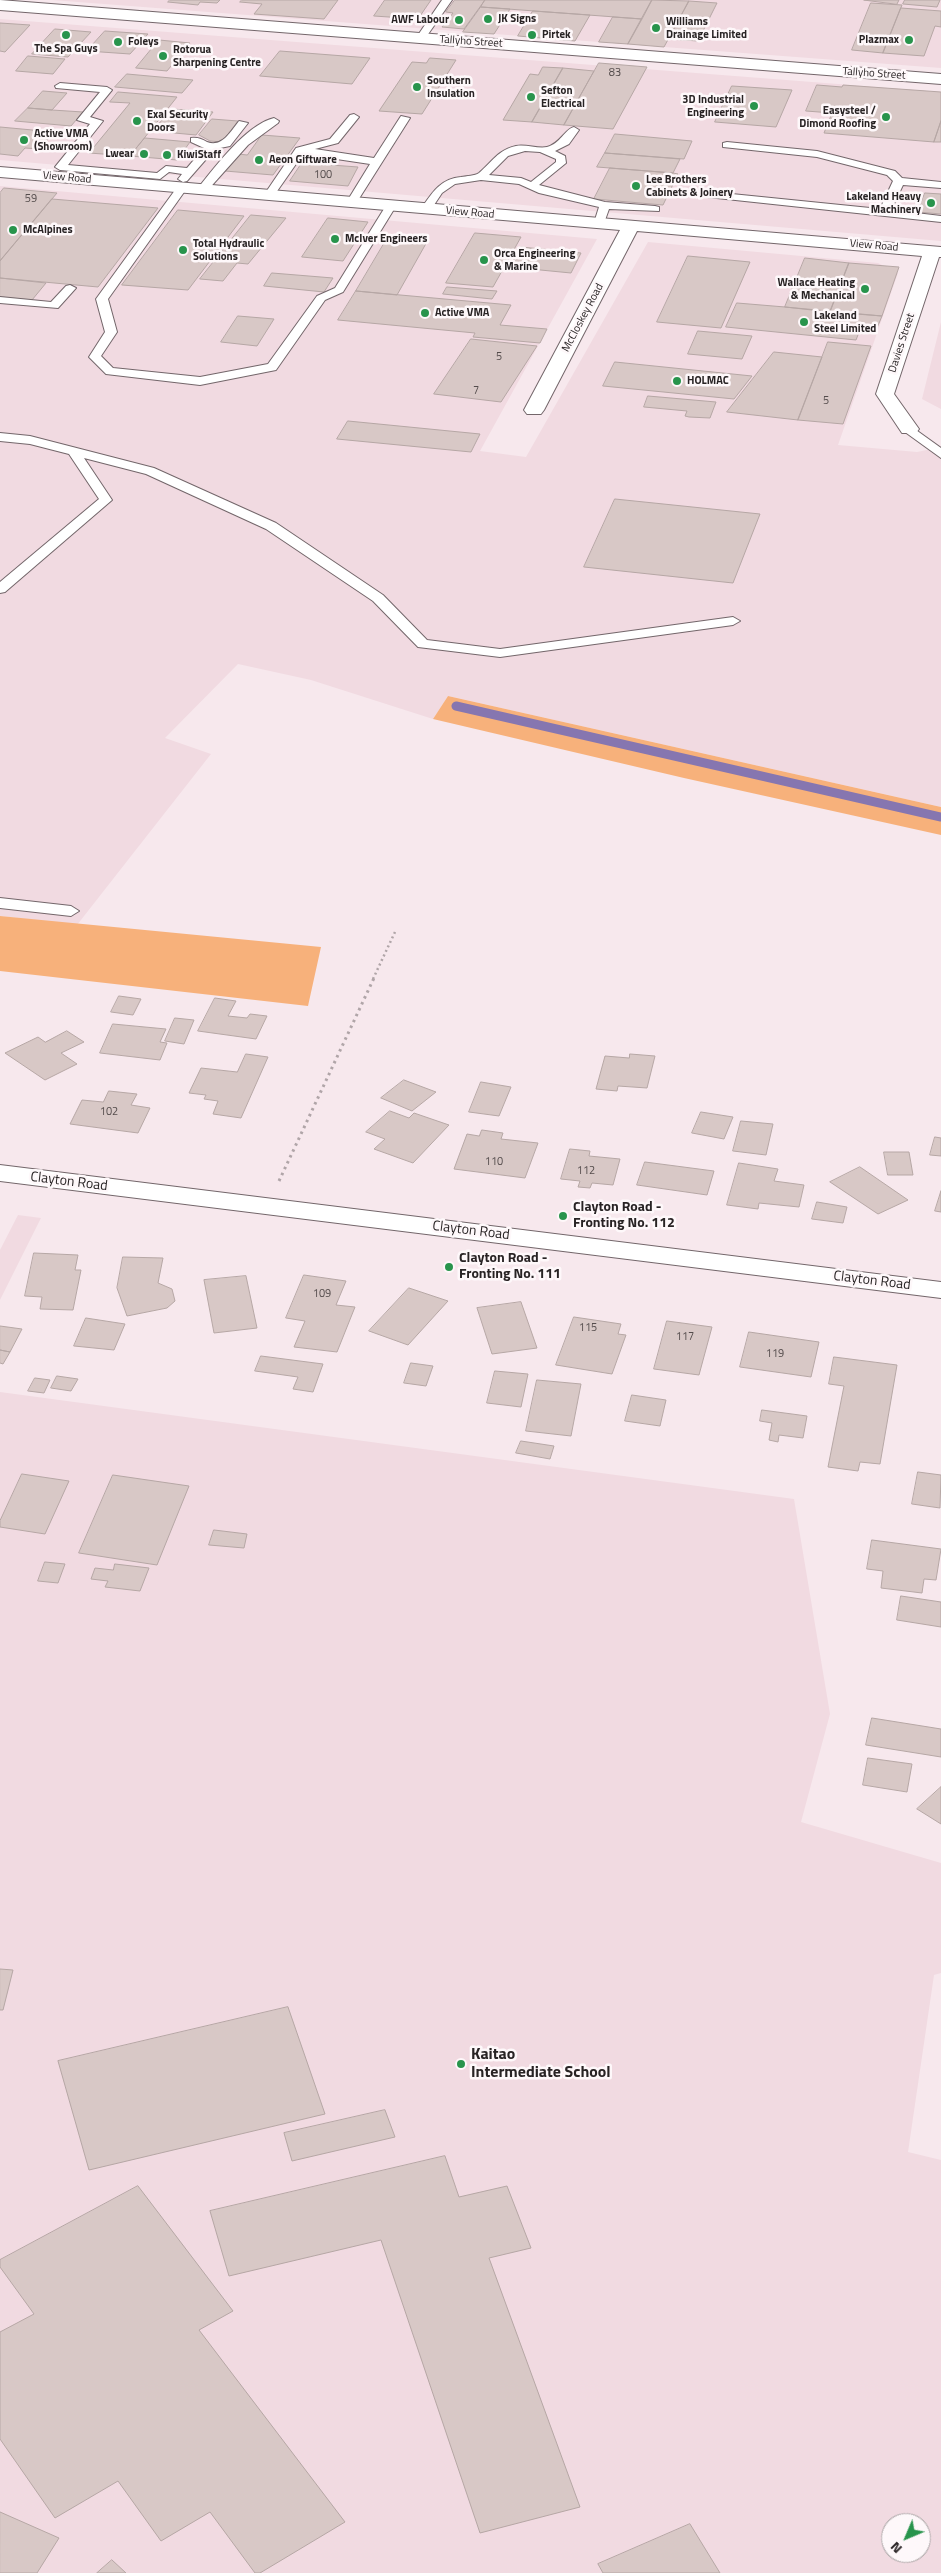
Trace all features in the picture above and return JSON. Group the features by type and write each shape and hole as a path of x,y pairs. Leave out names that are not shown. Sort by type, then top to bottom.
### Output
{"street":[{"name":"Tallyho Street","path":"0,5 941,79"},
{"name":"View Road","path":"2,174 57,172 179,188 937,252"},
{"name":"McCloskey Road","path":"534,410 634,226"},
{"name":"Davies Street","path":"909,429 885,394 937,252"},
{"name":"Clayton Road","path":"0,1173 941,1290"}],"lane":[{"path":"421,38 447,0"},
{"path":"57,172 98,121 82,120 107,90 60,86"},
{"path":"269,195 300,150 334,141 354,117"},
{"path":"351,203 405,118"},
{"path":"202,190 233,152 255,132 274,121"},
{"path":"195,140 211,147 226,144 243,123"},
{"path":"546,150 565,142 574,130"},
{"path":"727,145 817,154 891,174 900,181 941,185"},
{"path":"211,147 190,171 102,299 111,332 95,357 110,371 200,381 272,367 321,298 339,290 391,206"},
{"path":"481,178 504,154 519,149 546,150 553,152 561,158 561,163 532,186"},
{"path":"300,150 377,162"},
{"path":"57,172 160,176 166,169 190,171"},
{"path":"426,209 438,191 452,181 481,178 522,181 543,191 605,205 651,209 634,226"},
{"path":"884,213 900,181"},
{"path":"702,194 941,219"},
{"path":"599,223 605,205"},
{"path":"0,300 54,306 70,288"},
{"path":"909,429 941,454"},
{"path":"0,437 30,440 150,471 271,526 378,598 423,644 500,653 733,622"},
{"path":"0,590 106,500 74,452"},
{"path":"0,903 71,911"}],"path":[{"path":"267,1206 395,932"}],"shaded area":[{"path":"52,0 941,0 941,68 664,47"},
{"path":"0,19 941,92 941,241 0,160"},
{"path":"0,186 597,239 480,451 526,457 648,242 878,263 898,273 838,445 917,452 941,447 941,807 448,696 433,719 311,680 238,664 165,738 211,754 77,925 0,916"},
{"path":"941,322 941,409 922,399"},
{"path":"448,696 941,807 941,835 684,778 433,719"},
{"path":"0,916 321,947 308,1006 0,971"},
{"path":"18,1215 41,1218 0,1300 0,1250"},
{"name":"Kaitao Intermediate School","path":"0,1392 794,1499 830,1714 801,1822 941,1863 941,1973 934,1975 908,2152 941,2160 941,2573 0,2573"}],"building":[{"path":"170,0 220,0 217,3 200,2 198,5 168,2"},
{"path":"242,0 338,0 324,19 254,14 262,4 240,2"},
{"path":"385,0 431,0 418,19 374,16"},
{"name":"AWF Labour","path":"455,0 485,0 464,29 442,27 453,13 446,12"},
{"path":"485,0 652,0 642,19 481,7"},
{"name":"Williams Drainage Limited","path":"652,0 689,1 664,47 628,44"},
{"path":"864,0 899,0 897,4"},
{"path":"905,0 940,0 937,7 903,4"},
{"path":"689,1 717,3 698,41 669,39"},
{"path":"871,3 902,5 883,53 852,50"},
{"name":"JK Signs","path":"481,7 510,9 494,34 463,32"},
{"name":"Plazmax","path":"901,8 941,11 941,27 935,26 924,56 883,53"},
{"path":"533,11 590,15 575,41 518,36"},
{"path":"613,17 642,19 628,44 599,42"},
{"path":"0,23 30,25 5,52 0,51"},
{"path":"55,29 91,32 68,57 32,54"},
{"name":"Foleys","path":"105,31 148,34 130,54 87,51"},
{"name":"Rotorua Sharpening Centre","path":"159,40 190,43 167,71 136,68"},
{"path":"280,51 370,58 352,84 260,76"},
{"path":"28,56 65,59 53,74 16,71"},
{"name":"Southern Insulation","path":"430,58 456,60 422,114 379,111 412,62 426,63"},
{"path":"599,63 647,67 613,129 564,125"},
{"name":"Sefton Electrical","path":"543,67 563,68 532,122 503,120 530,74 538,75"},
{"path":"563,68 594,71 564,125 532,122"},
{"path":"127,74 193,80 182,93 115,87"},
{"name":"Easysteel / Dimond Roofing","path":"817,85 941,92 941,121 934,142 824,133 832,113 806,111"},
{"name":"3D Industrial Engineering","path":"732,86 792,90 776,127 715,122"},
{"path":"43,91 67,93 52,110 28,108"},
{"name":"Exal Security Doors","path":"118,92 177,97 130,156 89,153 130,103 110,102"},
{"path":"28,108 83,112 71,126 15,121"},
{"path":"172,109 213,112 196,135 153,131"},
{"path":"212,119 238,121 222,142 210,141 199,135"},
{"path":"941,121 941,142 934,142"},
{"name":"Active VMA (Showroom)","path":"0,127 54,132 40,149 25,148 18,156 0,154"},
{"path":"615,134 692,141 684,159 605,153"},
{"name":"Aeon Giftware","path":"262,135 300,138 273,175 225,171 238,154 247,155"},
{"path":"145,138 190,142 177,160 130,156"},
{"path":"605,153 680,159 673,173 597,167"},
{"path":"306,157 333,160 331,165 358,167 348,186 290,181"},
{"name":"Lee Brothers Cabinets & Joinery","path":"610,168 678,174 663,205 594,199"},
{"name":"McAlpines","path":"4,188 57,193 0,261 0,193"},
{"name":"Lakeland Heavy Machinery","path":"925,193 941,194 941,214 918,212"},
{"path":"52,199 158,208 98,287 0,278 0,261"},
{"name":"Total Hydraulic Solutions","path":"178,210 244,216 188,290 122,285"},
{"path":"251,215 286,218 248,264 237,263 223,281 200,279"},
{"name":"McIver Engineers","path":"328,218 368,222 343,261 302,257"},
{"name":"Orca Engineering & Marine","path":"475,233 521,237 493,287 446,283"},
{"path":"388,237 428,240 397,295 356,291"},
{"path":"521,247 581,253 571,273 510,267"},
{"path":"688,256 750,262 721,328 657,322"},
{"path":"805,258 849,263 830,312 785,307"},
{"name":"Wallace Heating & Mechanical","path":"849,263 899,267 882,316 830,312"},
{"path":"272,273 333,278 324,292 264,286"},
{"path":"0,278 46,283 32,300 0,297"},
{"path":"447,287 497,291 492,299 443,294"},
{"name":"Active VMA","path":"356,291 511,305 500,325 547,329 540,343 473,337 475,333 338,320"},
{"name":"Lakeland Steel Limited","path":"737,303 882,316 877,328 861,327 856,340 726,327"},
{"path":"238,316 274,319 257,346 221,342"},
{"path":"698,331 752,336 742,359 688,354"},
{"path":"471,339 537,346 501,402 434,394"},
{"path":"828,342 871,346 843,424 798,420"},
{"path":"774,352 822,357 798,420 727,412"},
{"name":"HOLMAC","path":"615,362 752,376 734,399 603,386"},
{"path":"648,396 716,402 710,418 689,417 685,416 687,411 644,407"},
{"path":"348,421 480,434 471,452 337,439"},
{"path":"615,499 760,514 733,583 584,567"},
{"path":"119,996 141,999 133,1015 111,1012"},
{"path":"215,998 236,1001 228,1016 247,1018 250,1014 267,1016 256,1039 198,1031"},
{"path":"175,1018 194,1020 184,1044 165,1041"},
{"path":"113,1024 166,1029 160,1042 167,1043 160,1060 100,1053"},
{"path":"67,1031 84,1042 61,1053 77,1064 45,1080 5,1053 38,1037 45,1042"},
{"path":"246,1054 268,1057 241,1118 213,1114 218,1101 204,1099 206,1095 189,1093 201,1068 237,1072"},
{"path":"630,1054 655,1056 647,1088 618,1086 617,1091 596,1089 605,1056 629,1058"},
{"path":"404,1080 436,1092 412,1111 381,1098"},
{"path":"481,1082 511,1087 499,1116 469,1112"},
{"path":"109,1091 137,1094 131,1105 150,1108 138,1133 70,1124 82,1100 103,1102"},
{"path":"390,1111 409,1118 414,1113 449,1125 413,1163 374,1149 385,1139 366,1132"},
{"path":"701,1112 733,1117 724,1139 692,1133"},
{"path":"741,1121 773,1124 766,1155 733,1151"},
{"path":"482,1130 503,1133 501,1139 538,1143 525,1178 454,1169 467,1134 479,1136"},
{"path":"935,1137 941,1138 941,1156 930,1155"},
{"path":"570,1149 590,1151 589,1156 620,1159 613,1185 592,1183 590,1188 578,1187 580,1181 561,1179"},
{"path":"884,1152 909,1152 913,1175 888,1175"},
{"path":"645,1162 714,1171 707,1195 637,1185"},
{"path":"739,1163 778,1169 774,1181 804,1185 799,1207 759,1203 758,1209 727,1205"},
{"path":"860,1167 908,1200 878,1214 830,1182"},
{"path":"941,1191 941,1212 935,1211"},
{"path":"631,1202 654,1205 651,1213 628,1210"},
{"path":"817,1202 847,1207 843,1223 812,1219"},
{"path":"34,1253 78,1255 75,1270 81,1270 73,1310 40,1309 42,1297 25,1296"},
{"path":"123,1257 163,1258 158,1283 172,1289 175,1301 167,1308 127,1316 117,1288"},
{"path":"304,1275 346,1281 336,1305 355,1307 337,1352 294,1347 305,1321 286,1318"},
{"path":"246,1276 257,1328 214,1333 204,1280"},
{"path":"409,1288 448,1301 408,1345 369,1331"},
{"path":"521,1302 537,1348 492,1354 477,1308"},
{"path":"574,1317 621,1324 618,1334 626,1335 612,1374 556,1365"},
{"path":"86,1318 125,1324 114,1350 74,1346"},
{"path":"667,1321 712,1327 699,1375 654,1369"},
{"path":"0,1326 22,1329 10,1352 0,1350"},
{"path":"749,1332 819,1342 811,1377 740,1367"},
{"path":"0,1350 10,1352 3,1364 0,1363"},
{"path":"261,1356 323,1364 313,1392 293,1389 298,1377 255,1371"},
{"path":"834,1357 897,1365 880,1464 860,1462 858,1471 828,1467 844,1386 829,1384"},
{"path":"411,1363 433,1366 426,1386 404,1383"},
{"path":"495,1371 528,1374 521,1407 487,1403"},
{"path":"57,1376 78,1379 71,1391 51,1388"},
{"path":"35,1378 50,1380 44,1393 28,1391"},
{"path":"537,1380 581,1384 571,1436 526,1431"},
{"path":"632,1395 666,1400 660,1426 625,1421"},
{"path":"762,1410 807,1416 803,1438 779,1435 778,1442 769,1440 772,1423 760,1421"},
{"path":"521,1441 554,1446 550,1459 516,1453"},
{"path":"918,1472 941,1475 940,1508 912,1504"},
{"path":"22,1474 69,1481 45,1534 0,1527 0,1521"},
{"path":"113,1475 189,1486 157,1565 79,1553"},
{"path":"214,1530 247,1534 244,1548 209,1545"},
{"path":"872,1540 941,1549 936,1580 924,1579 922,1593 881,1588 883,1571 867,1569"},
{"path":"45,1562 65,1564 58,1583 38,1581"},
{"path":"115,1564 149,1568 140,1591 105,1587 108,1581 91,1579 95,1568 113,1570"},
{"path":"901,1596 941,1602 941,1627 897,1620"},
{"path":"872,1718 941,1729 941,1757 866,1745"},
{"path":"868,1758 912,1764 907,1792 863,1785"},
{"path":"941,1787 941,1824 917,1809"},
{"path":"0,1969 13,1970 3,2010 0,2010"},
{"path":"288,2007 325,2114 89,2170 58,2061"},
{"path":"385,2110 395,2137 292,2161 284,2133"},
{"path":"445,2156 459,2197 507,2186 531,2248 489,2258 580,2507 480,2533 381,2240 229,2276 210,2211"},
{"path":"138,2186 233,2311 199,2330 345,2522 260,2573 255,2573 210,2512 161,2541 118,2481 55,2518 0,2439 0,2332 34,2314 0,2267 0,2260"},
{"path":"0,2512 59,2538 37,2573 0,2573"},
{"path":"690,2524 720,2573 603,2573 598,2564"},
{"path":"112,2560 126,2573 97,2573"}],"waterway":[{"path":"456,706 941,817"}],"place":[{"name":"JK Signs","path":"488,19"},
{"name":"AWF Labour","path":"459,20"},
{"name":"Williams Drainage Limited","path":"656,28"},
{"name":"The Spa Guys","path":"66,35"},
{"name":"Pirtek","path":"532,35"},
{"name":"Plazmax","path":"909,40"},
{"name":"Foleys","path":"118,42"},
{"name":"Rotorua Sharpening Centre","path":"163,56"},
{"name":"Southern Insulation","path":"417,87"},
{"name":"Sefton Electrical","path":"531,97"},
{"name":"3D Industrial Engineering","path":"754,106"},
{"name":"Easysteel / Dimond Roofing","path":"886,117"},
{"name":"Exal Security Doors","path":"137,121"},
{"name":"Active VMA (Showroom)","path":"24,140"},
{"name":"Lwear","path":"144,154"},
{"name":"KiwiStaff","path":"167,155"},
{"name":"Aeon Giftware","path":"259,160"},
{"name":"Lee Brothers Cabinets & Joinery","path":"636,186"},
{"name":"Lakeland Heavy Machinery","path":"931,203"},
{"name":"McAlpines","path":"13,230"},
{"name":"McIver Engineers","path":"335,239"},
{"name":"Total Hydraulic Solutions","path":"183,250"},
{"name":"Orca Engineering & Marine","path":"484,260"},
{"name":"Wallace Heating & Mechanical","path":"865,289"},
{"name":"Active VMA","path":"425,313"},
{"name":"Lakeland Steel Limited","path":"804,322"},
{"name":"HOLMAC","path":"677,381"},
{"name":"Clayton Road - Fronting No. 112","path":"563,1216"},
{"name":"Clayton Road - Fronting No. 111","path":"449,1267"},
{"name":"Kaitao Intermediate School","path":"461,2064"}]}
